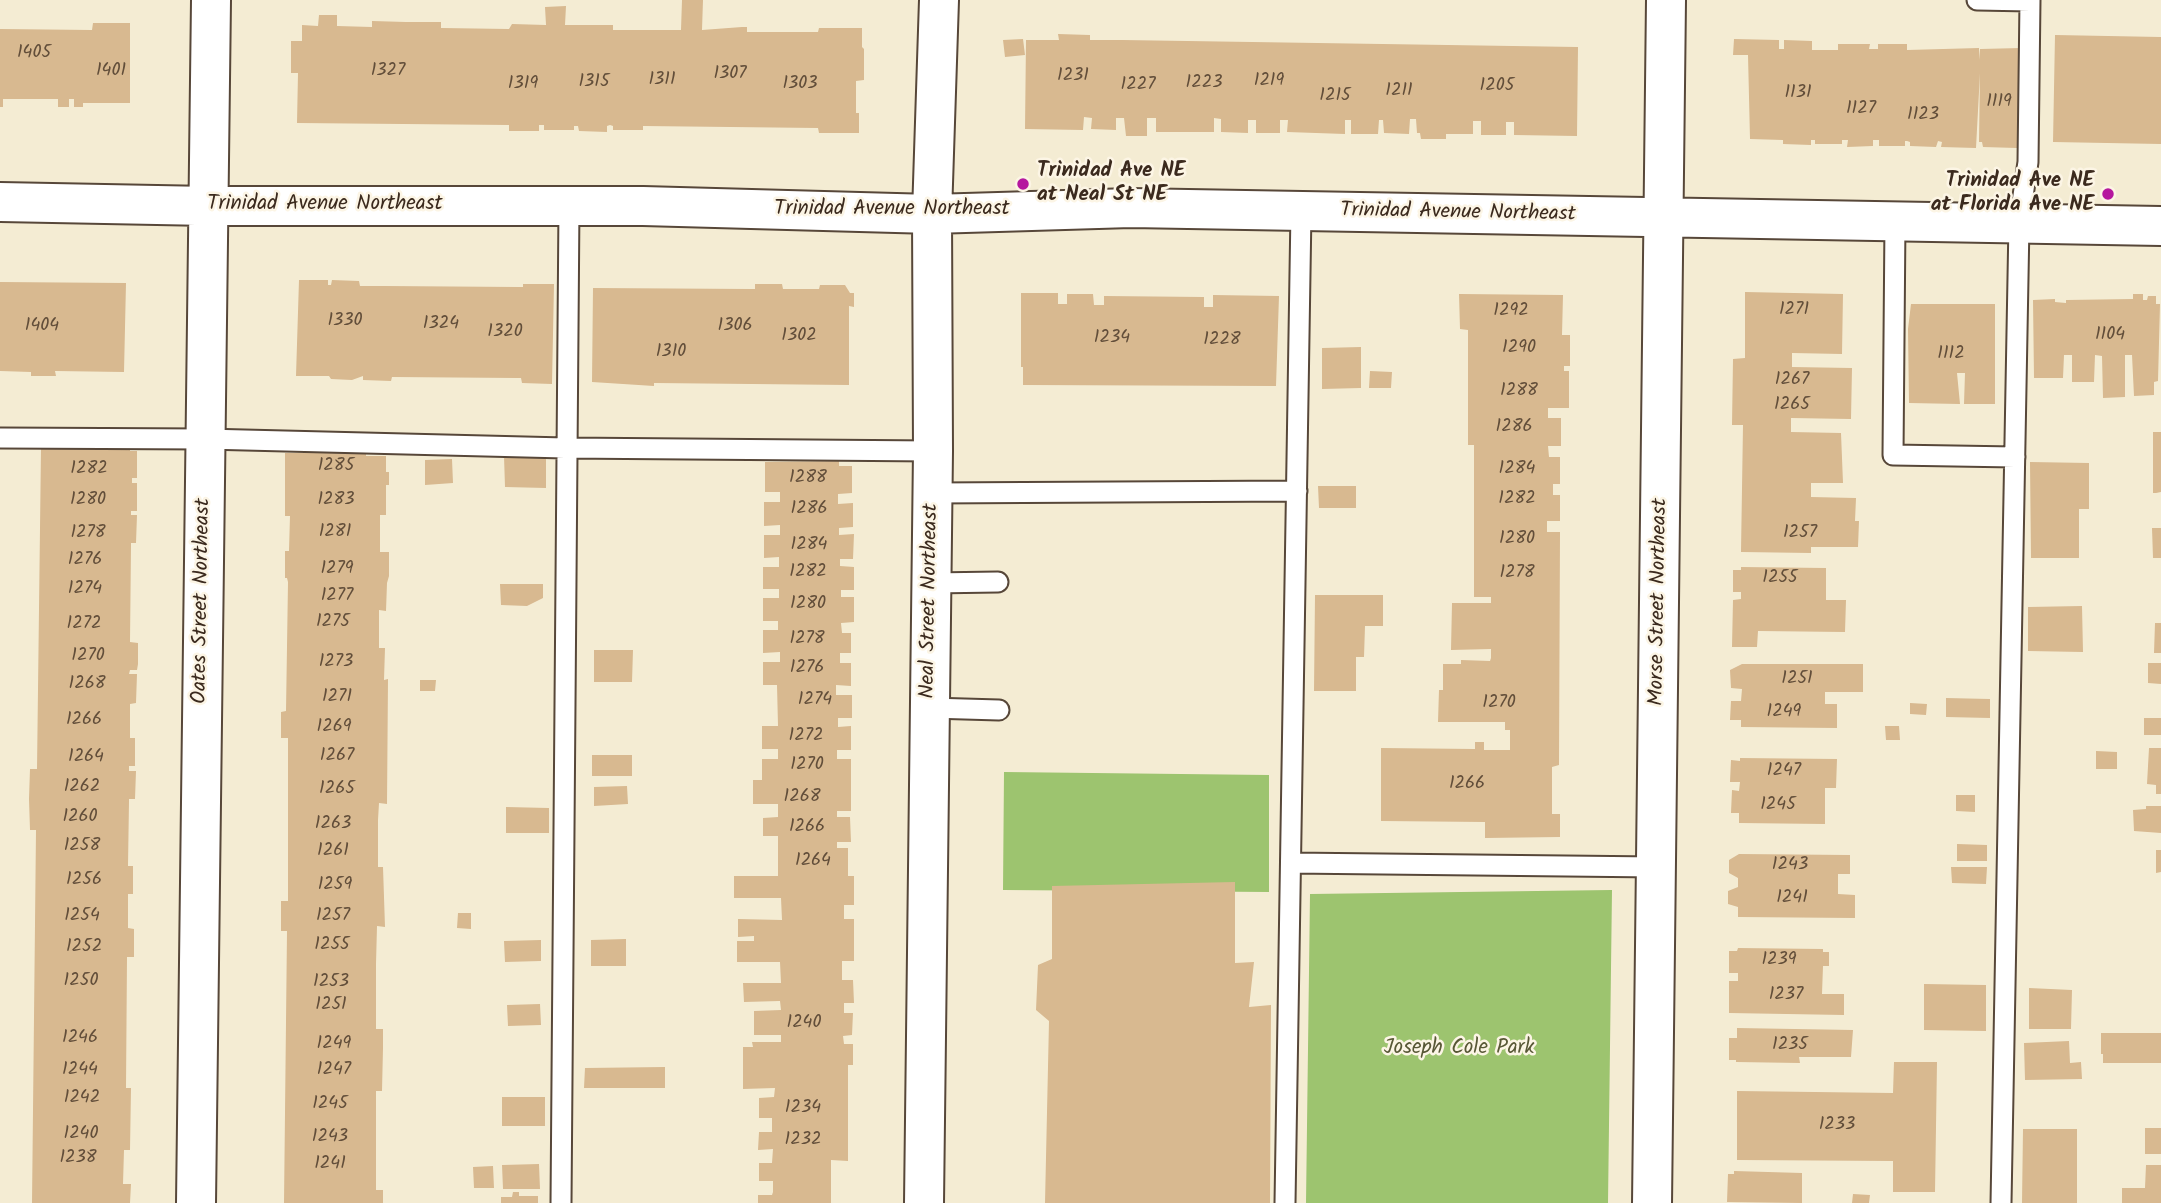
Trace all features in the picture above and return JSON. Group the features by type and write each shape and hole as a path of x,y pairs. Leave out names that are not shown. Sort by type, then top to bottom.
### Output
{"street":[{"name":"Oates Street Northeast","path":"196,1203 211,0"},
{"name":"Neal Street Northeast","path":"924,1203 933,493 932,214 939,0"},
{"name":"Morse Street Northeast","path":"1652,1203 1666,0"},
{"name":"Trinidad Avenue Northeast","path":"0,202 209,206 569,205 932,214 1131,208 2161,226"}],"lane":[{"path":"1977,0 2030,1 2028,162 2019,223 2001,1203"},
{"path":"561,1203 569,205"},
{"path":"1285,1203 1301,211"},
{"path":"1895,221 1893,455 2015,457"},
{"path":"0,438 205,439 565,448 933,451"},
{"path":"933,493 1297,491"},
{"path":"932,583 998,582"},
{"path":"930,708 999,710"},
{"path":"1291,863 1657,867"}],"green space":[{"path":"1004,772 1269,775 1269,892 1003,890"},
{"name":"Joseph Cole Park","path":"1612,890 1608,1203 1306,1203 1310,894"}],"building":[{"path":"682,0 703,0 702,30 747,27 747,32 818,32 819,28 862,28 864,80 856,81 859,133 819,133 818,128 643,126 643,130 613,130 610,125 607,126 607,132 579,131 578,126 574,126 574,130 544,130 544,125 539,125 539,131 509,131 509,125 297,123 298,73 291,73 291,41 302,41 302,25 318,26 319,15 337,15 337,26 372,27 372,21 441,22 441,28 509,29 512,24 546,25 545,7 566,6 565,25 613,25 613,30 681,30"},
{"path":"93,23 130,23 130,103 83,103 83,107 74,107 74,99 69,99 69,107 58,107 58,99 3,99 3,107 0,107 0,29 92,30"},
{"path":"1058,34 1090,35 1090,40 1578,47 1577,136 1514,135 1514,122 1506,122 1506,135 1481,135 1481,121 1473,121 1473,134 1446,134 1446,139 1421,139 1420,133 1417,133 1416,119 1410,119 1409,134 1384,133 1383,120 1379,120 1378,134 1351,134 1351,120 1345,120 1345,134 1287,132 1288,120 1280,120 1280,133 1256,133 1256,120 1248,120 1248,133 1221,132 1221,119 1214,118 1214,132 1156,132 1156,118 1147,118 1147,136 1126,136 1124,118 1116,118 1116,130 1091,129 1092,118 1084,117 1083,130 1025,129 1026,40 1059,40"},
{"path":"2055,35 2161,37 2161,144 2053,142"},
{"path":"1023,39 1025,55 1005,57 1003,40"},
{"path":"1734,39 1779,40 1779,49 1784,49 1784,40 1812,41 1812,50 1838,50 1838,44 1870,44 1869,49 1878,49 1878,44 1907,44 1907,50 1979,48 1979,60 1980,49 2021,48 2017,148 1983,147 1982,142 1979,142 1980,73 1976,148 1941,147 1942,142 1938,141 1936,147 1910,146 1907,141 1905,146 1879,146 1879,140 1873,140 1873,146 1847,147 1848,140 1842,140 1842,144 1815,144 1815,140 1811,140 1811,145 1783,144 1783,140 1750,139 1748,55 1733,55"},
{"path":"299,280 328,280 328,285 331,285 332,280 359,281 360,286 523,287 523,284 554,284 552,384 522,383 521,378 392,377 391,381 363,380 363,376 352,380 331,379 329,376 296,376"},
{"path":"0,282 126,283 124,372 55,371 56,376 31,376 31,372 0,371"},
{"path":"755,284 782,284 783,289 819,289 820,285 845,285 850,293 854,293 854,307 849,306 849,385 654,383 654,386 592,382 593,288 755,289"},
{"path":"1745,292 1843,294 1842,354 1792,353 1792,367 1852,368 1851,419 1791,418 1791,432 1841,433 1843,483 1811,483 1811,497 1856,498 1858,547 1811,547 1811,553 1741,552 1743,425 1732,425 1733,359 1745,358"},
{"path":"1021,293 1058,293 1058,304 1067,304 1067,294 1093,294 1094,305 1104,305 1104,296 1204,297 1204,307 1213,307 1213,295 1279,296 1276,386 1023,385"},
{"path":"1459,294 1563,295 1562,335 1570,335 1570,366 1564,366 1564,371 1569,371 1569,408 1548,408 1548,418 1561,418 1561,446 1548,446 1549,457 1560,457 1560,484 1553,484 1553,495 1560,495 1560,521 1547,521 1547,532 1560,532 1559,765 1552,767 1552,814 1560,814 1560,837 1485,838 1485,822 1381,821 1381,748 1475,749 1475,742 1484,742 1484,750 1510,750 1510,730 1505,730 1505,722 1438,722 1439,690 1443,690 1443,664 1461,664 1461,660 1490,661 1491,658 1491,649 1451,650 1452,603 1491,603 1491,597 1474,597 1474,445 1468,445 1468,330 1460,329"},
{"path":"2133,294 2143,294 2143,300 2147,300 2148,296 2156,296 2156,304 2160,304 2158,381 2154,382 2154,395 2134,396 2132,355 2125,355 2125,397 2103,398 2102,356 2095,355 2094,382 2072,382 2072,355 2064,355 2063,378 2034,378 2033,300 2055,299 2055,302 2066,303 2066,300 2133,299"},
{"path":"1911,304 1995,304 1995,404 1964,404 1965,373 1957,373 1960,404 1909,403 1908,329"},
{"path":"1361,347 1361,388 1322,389 1322,348"},
{"path":"1370,371 1392,372 1391,388 1369,388"},
{"path":"2153,432 2161,432 2161,492 2156,493 2153,493"},
{"path":"117,445 130,445 130,451 137,451 137,478 132,478 132,483 137,483 137,511 131,511 131,515 137,515 136,543 131,543 130,642 138,643 138,664 137,670 130,670 129,674 137,674 136,703 130,704 130,738 135,738 135,766 129,766 129,771 136,771 135,799 129,799 128,866 133,866 133,894 128,894 128,928 134,929 134,957 127,957 126,1088 131,1088 130,1150 124,1150 123,1184 131,1184 130,1203 32,1203 36,830 30,830 29,799 30,769 37,769 41,448 117,449"},
{"path":"366,451 366,456 386,456 386,472 389,472 386,515 380,515 380,552 389,552 389,576 386,611 379,610 379,648 385,648 384,680 388,679 387,804 379,803 378,820 378,867 383,867 385,927 377,926 376,964 376,1029 383,1029 383,1048 382,1091 376,1091 376,1190 383,1190 383,1203 284,1203 287,931 281,931 281,901 288,901 288,738 281,738 281,712 286,711 288,582 285,578 285,551 289,551 290,516 285,516 285,453"},
{"path":"546,455 546,488 505,487 504,456"},
{"path":"452,459 453,483 425,485 425,460"},
{"path":"839,461 839,466 852,466 852,493 838,494 838,504 853,503 853,527 839,528 839,535 854,534 853,559 840,559 840,566 854,567 854,590 841,590 841,597 854,597 854,622 841,623 842,633 851,633 851,653 840,653 840,663 851,663 851,686 836,685 836,695 852,695 852,718 838,718 838,727 851,726 851,750 837,750 837,759 851,759 851,811 837,811 837,817 850,817 851,842 837,842 837,848 848,848 848,876 854,876 854,905 844,905 844,919 854,919 854,961 842,961 842,980 853,980 854,1003 844,1003 844,1013 853,1013 852,1035 843,1036 844,1044 853,1044 853,1065 848,1065 848,1161 831,1160 831,1203 758,1203 758,1195 772,1195 773,1192 773,1181 759,1181 759,1163 772,1163 773,1149 758,1150 759,1132 772,1132 772,1118 759,1118 759,1098 774,1097 775,1088 743,1089 743,1047 753,1047 752,1042 781,1042 781,1035 754,1035 754,1011 781,1010 780,1001 744,1002 743,983 781,983 780,962 737,962 737,941 754,941 754,936 738,937 738,919 782,920 781,898 734,898 734,876 778,876 778,836 763,836 763,818 778,817 778,804 753,804 753,780 762,780 762,759 778,759 778,749 762,749 762,726 778,726 777,685 763,685 763,662 780,662 780,652 763,653 763,630 778,630 778,621 763,621 763,598 779,598 779,589 763,589 763,567 779,567 779,557 764,558 764,535 780,535 780,525 764,526 764,502 780,502 780,492 765,492 765,462"},
{"path":"2030,462 2089,463 2089,509 2079,509 2079,558 2031,558"},
{"path":"1318,486 1356,486 1356,508 1319,508"},
{"path":"2152,528 2161,528 2161,558 2153,558"},
{"path":"1741,567 1826,568 1826,600 1846,600 1845,632 1758,631 1757,647 1732,647 1733,600 1741,599 1741,592 1733,592 1733,570 1741,570"},
{"path":"500,584 543,584 543,598 527,606 501,605"},
{"path":"1315,595 1383,595 1383,626 1365,626 1364,657 1356,657 1356,691 1314,691"},
{"path":"2082,606 2083,652 2028,651 2028,607"},
{"path":"2155,623 2161,623 2161,653 2154,653"},
{"path":"594,650 633,650 632,682 594,682"},
{"path":"2148,663 2161,663 2161,684 2148,683"},
{"path":"1742,664 1863,664 1863,692 1825,692 1825,704 1837,704 1837,728 1741,727 1741,720 1730,720 1731,701 1741,701 1742,689 1731,688 1730,670"},
{"path":"420,680 436,680 435,691 420,691"},
{"path":"1946,698 1990,699 1990,718 1946,717"},
{"path":"1910,703 1927,704 1926,715 1910,714"},
{"path":"2144,718 2161,718 2161,735 2144,735"},
{"path":"1885,726 1899,726 1900,740 1886,740"},
{"path":"2149,748 2161,748 2161,794 2156,794 2156,785 2147,784"},
{"path":"2096,751 2117,752 2117,769 2096,769"},
{"path":"592,755 632,755 632,776 592,776"},
{"path":"1740,758 1837,759 1836,788 1825,788 1825,824 1739,823 1739,813 1731,813 1732,790 1739,791 1740,782 1730,782 1731,760 1740,761"},
{"path":"627,786 628,804 594,806 594,787"},
{"path":"1956,795 1975,795 1975,812 1956,811"},
{"path":"2146,806 2161,806 2161,833 2134,831 2133,810 2146,809"},
{"path":"506,807 549,808 549,833 506,833"},
{"path":"1957,844 1987,845 1987,861 1957,861"},
{"path":"2156,850 2161,850 2161,872 2156,873"},
{"path":"1739,854 1850,855 1850,874 1838,874 1838,894 1855,895 1855,918 1738,917 1738,907 1728,904 1728,891 1738,887 1738,878 1729,873 1729,860"},
{"path":"1951,867 1987,867 1986,884 1952,883"},
{"path":"1235,882 1235,963 1254,962 1249,1007 1271,1005 1270,1203 1045,1203 1049,1021 1036,1010 1038,965 1052,959 1052,886"},
{"path":"458,913 471,913 471,929 457,928"},
{"path":"626,939 626,966 591,966 591,940"},
{"path":"541,940 541,961 505,962 504,941"},
{"path":"1738,948 1823,949 1823,952 1829,952 1829,966 1823,966 1822,994 1844,994 1844,1015 1729,1013 1729,981 1738,981 1738,973 1729,973 1729,951 1737,951"},
{"path":"1924,984 1986,985 1986,1031 1924,1030"},
{"path":"2029,988 2072,990 2071,1029 2029,1029"},
{"path":"540,1004 541,1025 508,1026 507,1005"},
{"path":"1737,1028 1853,1030 1851,1057 1799,1057 1800,1063 1736,1062 1729,1060 1729,1038 1737,1038"},
{"path":"2101,1033 2161,1033 2161,1063 2103,1063"},
{"path":"2069,1041 2070,1063 2081,1062 2082,1079 2025,1080 2024,1043"},
{"path":"1894,1062 1937,1062 1935,1192 1893,1192 1893,1161 1737,1160 1737,1091 1893,1093"},
{"path":"665,1067 665,1088 584,1088 585,1068"},
{"path":"502,1097 545,1097 545,1126 502,1126"},
{"path":"2145,1128 2161,1128 2161,1154 2145,1154"},
{"path":"2023,1129 2077,1129 2077,1203 2022,1203"},
{"path":"539,1164 540,1189 503,1189 502,1165"},
{"path":"2146,1165 2161,1165 2161,1203 2122,1203 2122,1188 2145,1188"},
{"path":"493,1166 494,1188 474,1188 473,1167"},
{"path":"1734,1171 1802,1173 1802,1203 1727,1202 1728,1174 1734,1174"},
{"path":"513,1192 519,1192 519,1196 538,1196 538,1203 501,1203 501,1197 512,1197"},
{"path":"1853,1194 1870,1195 1869,1203 1852,1203"}],"place":[{"name":"Trinidad Ave NE at Neal St NE","path":"1023,184"},
{"name":"Trinidad Ave NE at Florida Ave NE","path":"2108,194"}]}
